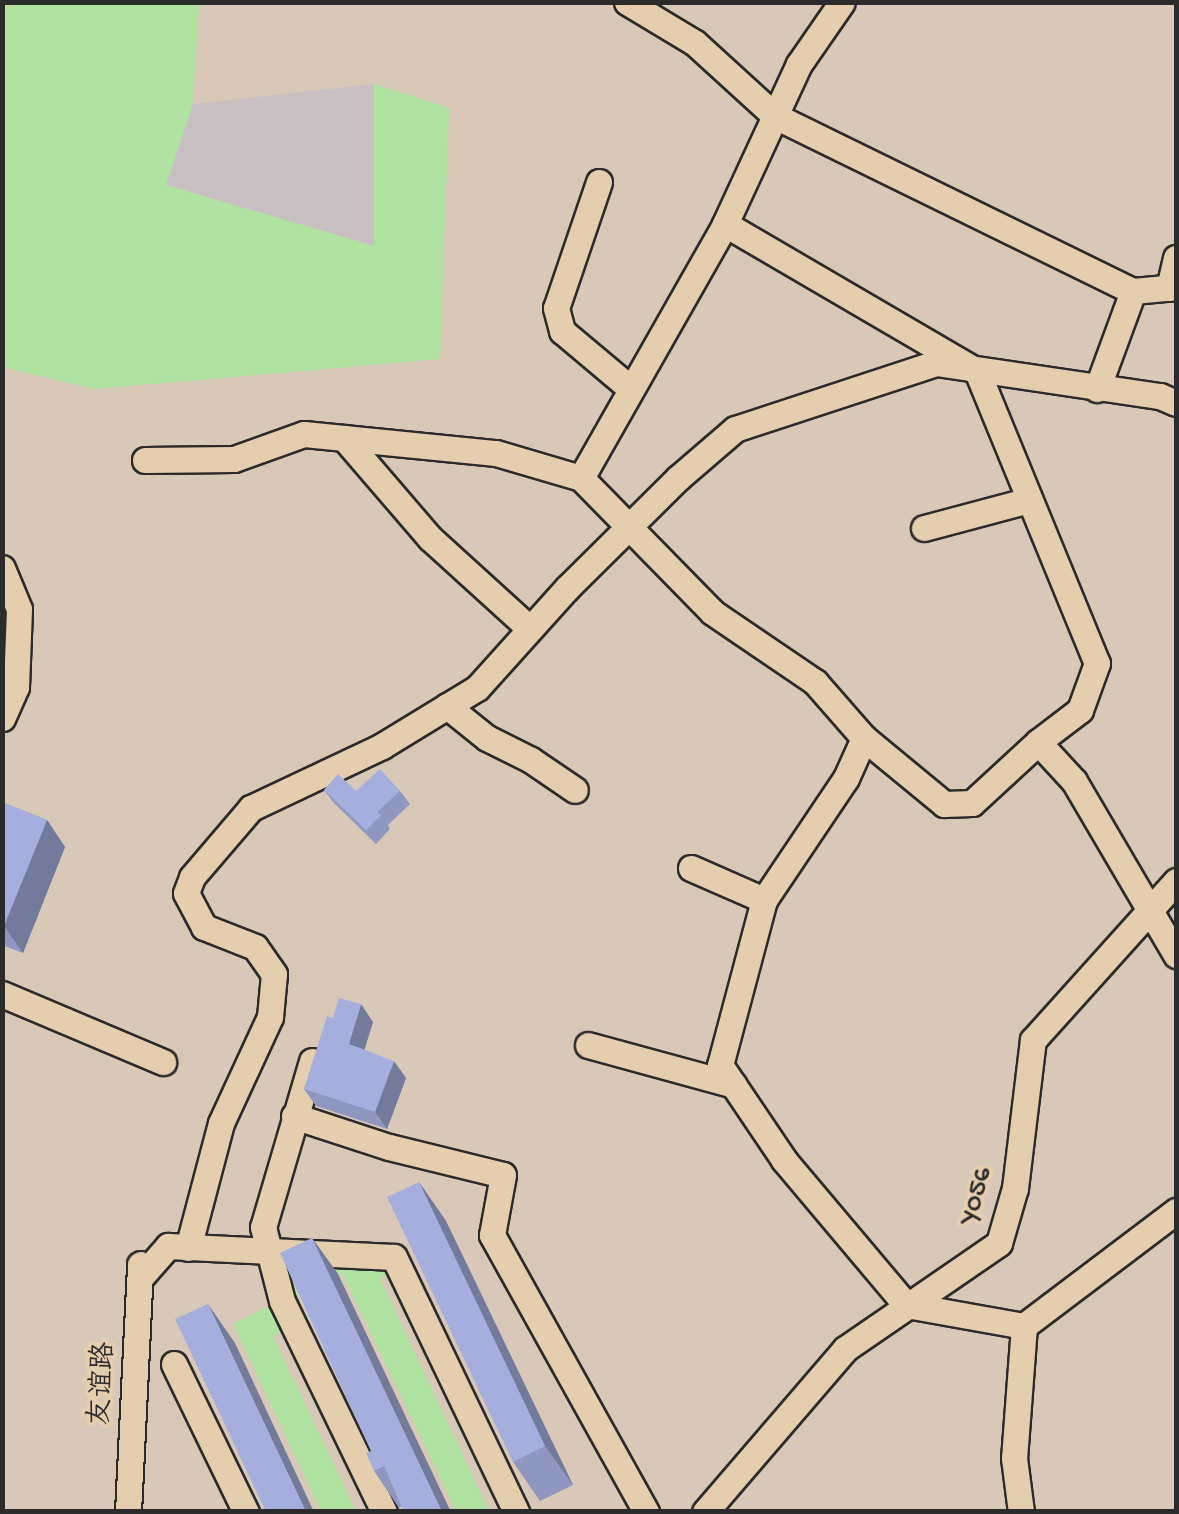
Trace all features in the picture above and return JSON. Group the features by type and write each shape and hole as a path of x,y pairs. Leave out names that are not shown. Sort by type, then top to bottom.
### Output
{"street":[{"path":"628,2 695,43 775,116 1133,291 1172,287 1176,258"},
{"path":"580,478 726,224 799,64 842,2"},
{"path":"599,182 556,308 562,331 632,389"},
{"path":"145,460 234,459 304,434 496,453 580,478 712,612 815,682 864,738 944,804 972,803 1038,742 1080,710 1097,663 978,371 726,224"},
{"path":"1098,389 1133,291"},
{"path":"516,1512 394,1257 188,1248 221,1123 270,1017 274,974 255,947 204,927 186,894 192,877 251,808 382,746 476,688 627,529 736,429 936,363 1160,396 1176,403"},
{"path":"344,438 430,538 530,629"},
{"path":"924,528 1028,500"},
{"path":"2,568 19,609 16,687 2,718"},
{"path":"447,706 487,738 532,760 575,790"},
{"path":"864,738 846,778 764,900 720,1065 784,1160 906,1305 1024,1326 1176,1211"},
{"path":"1038,742 1074,781 1176,956"},
{"path":"691,868 764,900"},
{"name":"Y056","path":"704,1512 844,1349 999,1243 1015,1188 1033,1040 1176,881"},
{"path":"2,994 163,1062"},
{"path":"588,1045 734,1086"},
{"path":"312,1061 263,1227 282,1301 384,1512"},
{"path":"294,1116 389,1147 503,1175 492,1235 646,1512"},
{"name":"友谊路","path":"128,1512 140,1269 168,1246 188,1248"},
{"path":"1021,1512 1014,1458 1024,1326"},
{"path":"174,1364 246,1512"}],"shaded area":[{"path":"374,84 375,246 166,185 193,104"}],"green space":[{"path":"3,2 199,3 193,104 166,185 374,246 374,84 449,108 440,359 94,389 3,367"},
{"path":"377,1265 393,1272 380,1278 489,1511 456,1511 343,1275 292,1298 281,1267"},
{"path":"275,1303 286,1329 273,1336 356,1511 321,1511 233,1324"}],"building":[{"path":"380,769 400,791 377,812 381,815 366,830 324,790 338,774 356,791"},
{"path":"2,802 47,820 4,926 2,925"},
{"path":"339,998 361,1004 349,1044 394,1061 375,1112 304,1089 327,1016 333,1018"},
{"path":"419,1182 545,1446 513,1462 387,1197"},
{"path":"312,1238 442,1512 404,1512 384,1466 374,1471 366,1453 371,1451 280,1253"},
{"path":"208,1304 306,1512 266,1512 175,1319"}]}
